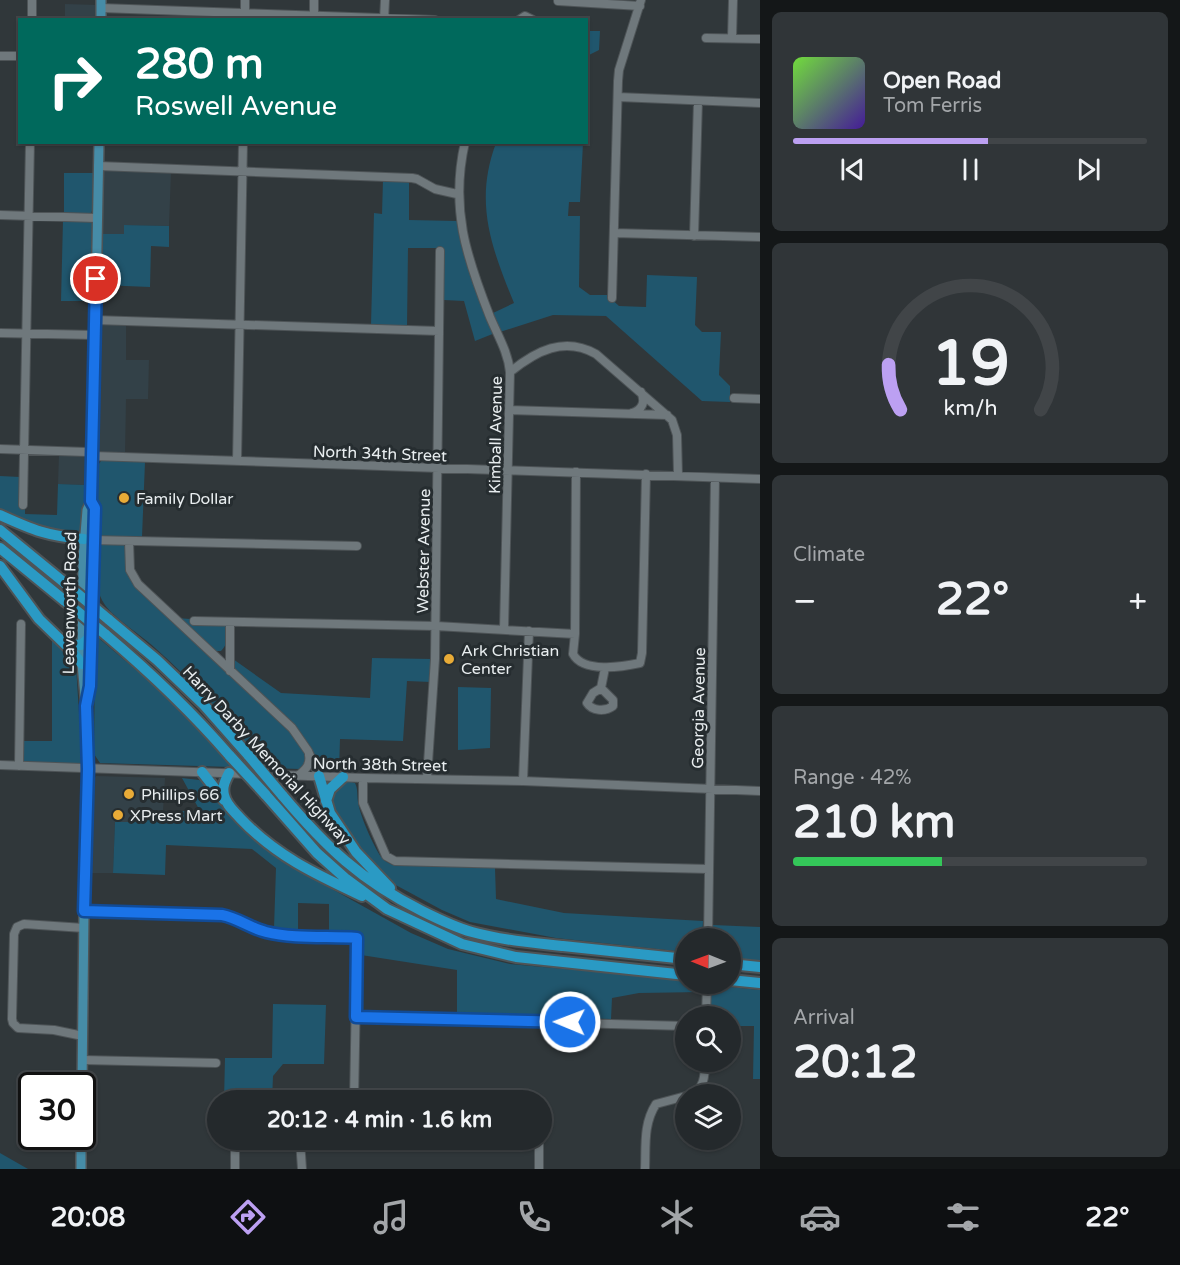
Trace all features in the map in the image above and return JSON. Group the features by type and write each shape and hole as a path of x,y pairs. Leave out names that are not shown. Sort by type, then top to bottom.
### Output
{"highway":[{"path":"0,515 38,532 56,537 88,539"},
{"name":"Harry Darby Memorial Highway","path":"0,530 157,660 204,705 312,830 336,854 368,880 405,903 448,924 473,932 526,942 675,958"},
{"name":"Harry Darby Memorial Highway","path":"0,548 105,634 172,693 317,853 345,878 387,909 462,944 516,957 675,974"},
{"path":"0,566 39,619 76,655 82,664"},
{"path":"65,644 81,645 91,636"},
{"path":"202,772 226,803 259,837 302,868 387,909"},
{"path":"226,803 223,794 229,773"},
{"path":"320,777 330,813 356,852 405,903"},
{"path":"326,801 330,789 343,777"},
{"path":"741,965 760,968"},
{"path":"741,981 760,983"}],"main road":[{"name":"Leavenworth Road","path":"86,706 90,686 91,636 87,510 91,501 93,456 99,144"},
{"name":"Leavenworth Road","path":"82,1072 88,769 81,645 88,539"},
{"path":"81,1150 81,1169"}],"street":[{"path":"32,0 32,18"},
{"path":"245,16 246,0"},
{"path":"314,0 314,15"},
{"path":"384,18 385,0"},
{"path":"732,38 733,0"},
{"path":"558,1 640,3 619,70 612,298"},
{"path":"101,4 245,16 314,15 366,18"},
{"path":"706,38 760,39"},
{"path":"0,56 18,56"},
{"path":"618,97 760,103"},
{"path":"694,236 698,101"},
{"path":"23,505 30,144"},
{"path":"237,461 243,144"},
{"name":"Kimball Avenue","path":"465,144 458,194 462,233 473,272 508,357 510,372 504,629"},
{"path":"98,166 412,178 435,189 458,194"},
{"path":"0,215 97,218"},
{"path":"614,234 760,237"},
{"name":"Webster Avenue","path":"427,778 436,626 440,252"},
{"path":"95,320 439,331"},
{"path":"0,333 95,335"},
{"path":"510,372 530,356 551,348 583,348 608,363 667,415 676,426 678,475"},
{"path":"631,413 638,411 642,406 640,391"},
{"path":"734,398 760,399"},
{"path":"509,410 667,415"},
{"name":"North 34th Street","path":"0,449 87,452 93,456 760,479"},
{"path":"576,472 573,654 581,663 605,668 640,663 644,645 646,474"},
{"name":"Georgia Avenue","path":"708,928 715,478"},
{"path":"88,539 357,546"},
{"path":"129,541 130,570 138,584 292,728 308,751 320,777"},
{"path":"194,621 436,626 575,634"},
{"path":"230,671 231,622"},
{"path":"19,766 21,624"},
{"path":"523,781 529,631"},
{"path":"213,655 222,653 230,646"},
{"path":"601,688 605,668"},
{"path":"298,776 309,765 308,751"},
{"name":"North 38th Street","path":"0,765 320,777 523,781 760,791"},
{"path":"363,778 363,803 387,856 395,861 709,869"},
{"path":"84,911 222,915 236,918 257,929 277,934 357,938 354,1090"},
{"path":"83,1036 54,1030 18,1028 12,1019 14,934 17,927 24,924 84,928"},
{"path":"356,1017 675,1026"},
{"path":"82,1060 216,1063"},
{"path":"645,1169 646,1129 649,1115 656,1104 675,1099"},
{"path":"235,1150 235,1169"},
{"path":"301,1150 302,1169"},
{"path":"539,1150 539,1169"}],"shaded area":[{"path":"65,4 97,5 96,18 65,18"},
{"path":"588,31 600,31 599,50 588,56"},
{"path":"496,144 583,144 580,202 569,202 568,216 580,216 579,287 590,295 607,295 619,306 646,307 647,275 697,277 695,325 702,332 721,332 719,375 730,386 730,402 702,401 606,316 553,315 500,332 493,313 514,303 498,263 488,224 486,185"},
{"path":"104,170 171,172 169,226 125,225 124,234 102,234"},
{"path":"64,173 93,173 91,213 64,213"},
{"path":"383,180 409,182 409,220 457,221 473,278 495,333 475,341 464,301 444,300 444,248 408,248 407,326 371,325 374,213 382,214"},
{"path":"63,220 91,221 91,301 61,301"},
{"path":"124,225 169,226 169,247 151,246 150,287 101,285 102,234 124,234"},
{"path":"102,324 126,324 126,360 149,360 148,399 126,399 125,455 101,453 98,450 100,326"},
{"path":"59,454 87,457 86,485 58,484"},
{"path":"101,461 145,462 142,537 100,536 97,533 98,465"},
{"path":"0,476 20,477 19,506 25,508 25,514 57,515 58,484 86,485 82,527 76,533 55,533 30,525 0,511"},
{"path":"99,544 123,544 129,570 139,591 294,735 304,752 304,764 300,769 268,768 184,675 109,610 101,598 97,584 96,547"},
{"path":"177,618 190,619 191,624 226,626 225,646 221,651 215,651"},
{"path":"95,635 155,686 189,719 232,767 100,763 94,754"},
{"path":"52,639 76,665 82,762 79,765 23,762 23,741 52,741"},
{"path":"372,658 432,659 431,682 407,681 403,741 340,739 339,772 319,767 301,733 234,670 233,659 281,693 370,698"},
{"path":"458,687 491,688 490,748 458,750"},
{"path":"96,776 165,778 163,811 148,811 148,822 115,822 113,873 90,873 93,781"},
{"path":"182,778 206,783 235,821 280,860 411,933 448,949 510,964 675,979 675,992 639,993 612,998 611,1019 457,1016 457,970 361,955 361,939 357,933 329,933 329,904 298,903 298,931 274,928 276,868 252,849 166,845 165,875 113,873 115,822 147,822 148,811 200,811"},
{"path":"349,781 355,783 361,815 367,830 382,858 393,865 495,868 496,899 564,913 703,921 703,928 675,928 675,951 556,938 470,922 392,883 361,851 334,808 333,795 340,786"},
{"path":"713,925 760,927 760,961 741,958 741,928 713,928"},
{"path":"741,988 760,990 760,1079 753,1079 754,1026 741,1026 741,1006 710,1006 711,994 741,994"},
{"path":"273,1004 326,1005 324,1064 283,1064 273,1076 272,1090 224,1090 225,1058 272,1058"},
{"path":"0,1153 28,1169 0,1169"}],"place":[{"name":"Family Dollar","path":"124,498"},
{"name":"Ark Christian Center","path":"449,659"},
{"name":"Phillips 66","path":"129,794"},
{"name":"XPress Mart","path":"118,815"}],"route":[{"path":"96,279 91,501 95,508 92,540 90,686 86,706 88,769 84,911 222,915 236,918 257,929 282,935 357,938 356,1017 570,1022"}]}
